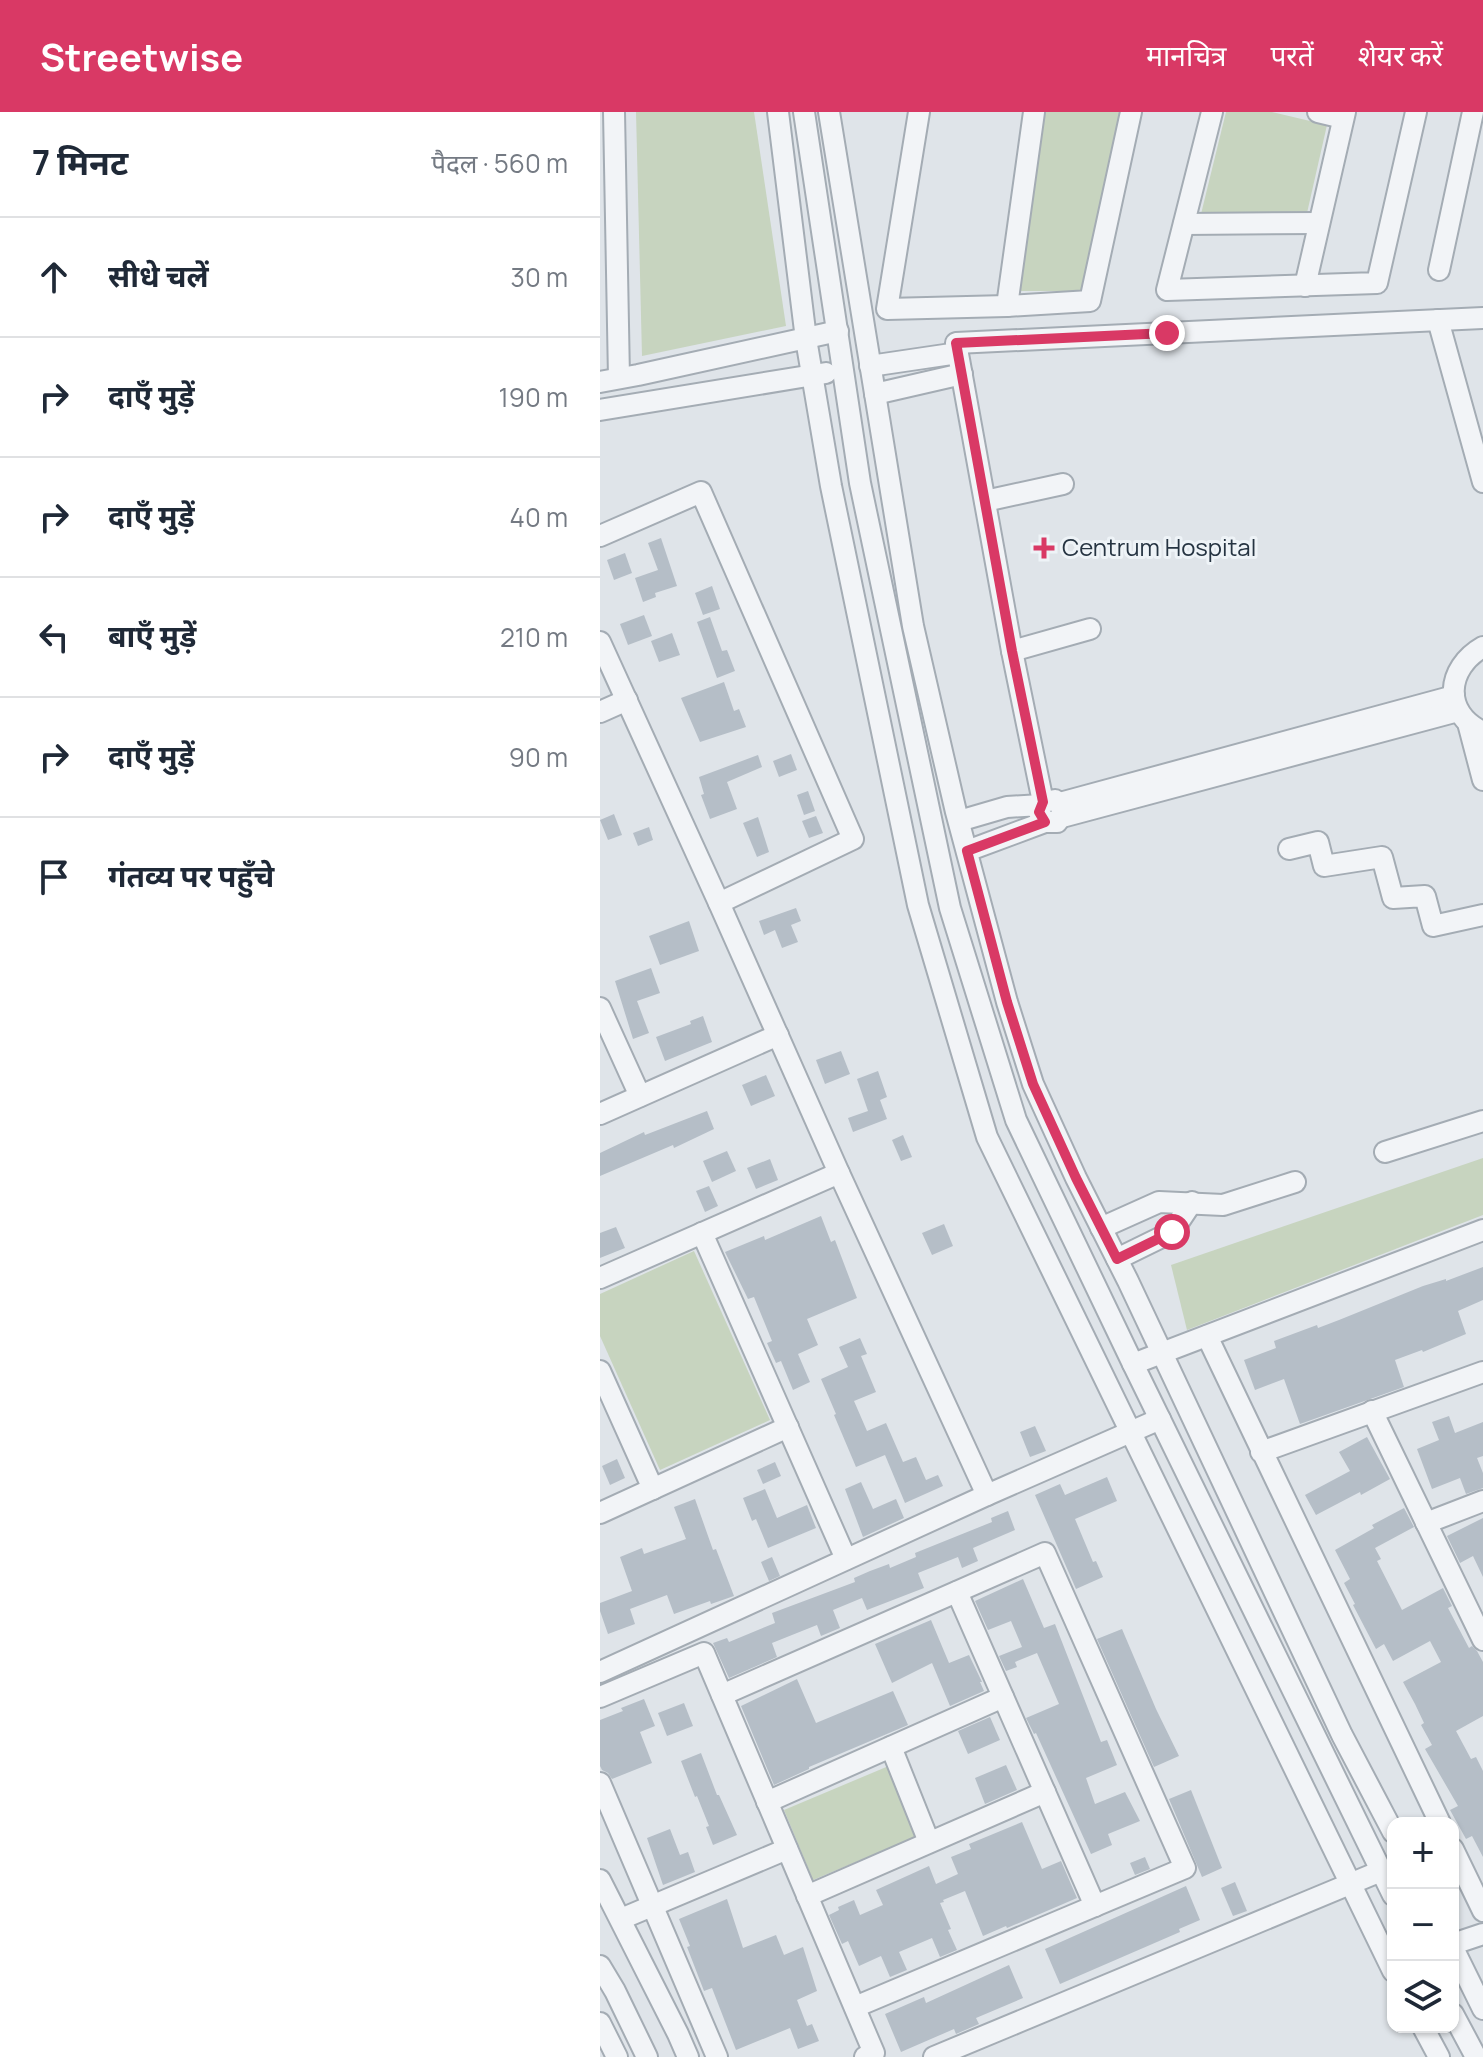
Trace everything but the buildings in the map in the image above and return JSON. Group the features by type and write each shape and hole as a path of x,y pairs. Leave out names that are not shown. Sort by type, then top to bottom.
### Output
{"street":[{"path":"614,112 607,195 610,380 838,331"},
{"path":"778,112 806,339 831,486 918,905 987,1137 1388,1961"},
{"path":"804,112 860,483 950,908 1016,1120 1390,1889"},
{"path":"829,112 913,626 959,821 1007,1002 1033,1084 1336,1722 1387,1820"},
{"path":"919,112 887,309 1090,301 1131,112"},
{"path":"1007,306 1034,112"},
{"path":"1212,112 1167,290 1377,283 1416,112"},
{"path":"1305,286 1344,115 1318,112"},
{"path":"1439,270 1473,112"},
{"path":"1184,224 1319,223"},
{"path":"1050,810 1012,651 956,343 1483,318"},
{"path":"1438,320 1483,482"},
{"path":"870,366 958,353"},
{"path":"600,410 842,370"},
{"path":"875,394 962,374"},
{"path":"985,501 1063,484"},
{"path":"600,536 701,492 853,839 719,903"},
{"path":"1012,651 1090,629"},
{"path":"600,642 987,1495"},
{"path":"1483,647 1460,666 1454,681 1483,780"},
{"path":"600,712 627,700"},
{"path":"967,851 1050,810 1466,715"},
{"path":"959,821 1007,807 1050,810"},
{"path":"1289,849 1318,842 1324,866 1382,857 1393,898 1425,896 1433,926 1483,915"},
{"path":"600,1008 640,1096"},
{"path":"600,1114 778,1035"},
{"path":"1385,1152 1483,1121"},
{"path":"600,1278 839,1173"},
{"path":"1101,1228 1159,1202 1223,1205 1295,1182"},
{"path":"1117,1259 1172,1232 1192,1202"},
{"path":"1133,1364 1483,1230"},
{"path":"702,1233 846,1559"},
{"path":"1207,1336 1437,1817"},
{"path":"600,1371 653,1489"},
{"path":"1261,1452 1483,1372"},
{"path":"1372,1411 1483,1640"},
{"path":"600,1672 1160,1419"},
{"path":"600,1513 788,1427"},
{"path":"1426,1523 1483,1501"},
{"path":"722,1695 1045,1553 1185,1868 855,2007"},
{"path":"957,1592 1095,1906"},
{"path":"600,1697 704,1653 874,2053 865,2057"},
{"path":"767,1802 1003,1697"},
{"path":"891,1747 929,1842"},
{"path":"600,1783 717,2057"},
{"path":"807,1896 1045,1792"},
{"path":"621,1919 787,1849"},
{"path":"1459,1861 1483,1911"},
{"path":"934,2057 1381,1871"},
{"path":"600,1880 688,2057"},
{"path":"1459,1944 1483,1934"},
{"path":"1459,1959 1483,2009"},
{"path":"600,1966 647,2057"},
{"path":"600,2023 617,2057"},
{"path":"1459,2025 1476,2057"},
{"path":"1426,2033 1439,2057"}],"green space":[{"path":"636,112 754,112 786,326 642,356"},
{"path":"1044,112 1125,112 1084,291 1017,291"},
{"path":"1226,112 1272,112 1327,125 1307,213 1201,214"},
{"path":"1483,1158 1483,1215 1187,1330 1171,1265"},
{"path":"694,1251 770,1420 660,1470 600,1336 600,1294"},
{"path":"891,1765 920,1835 813,1880 784,1810"}],"place":[{"name":"Centrum Hospital","path":"1044,548"}],"route":[{"path":"1167,333 956,343 1043,802 1039,812 1045,822 967,851 1007,1002 1033,1084 1117,1259 1172,1232"}]}
